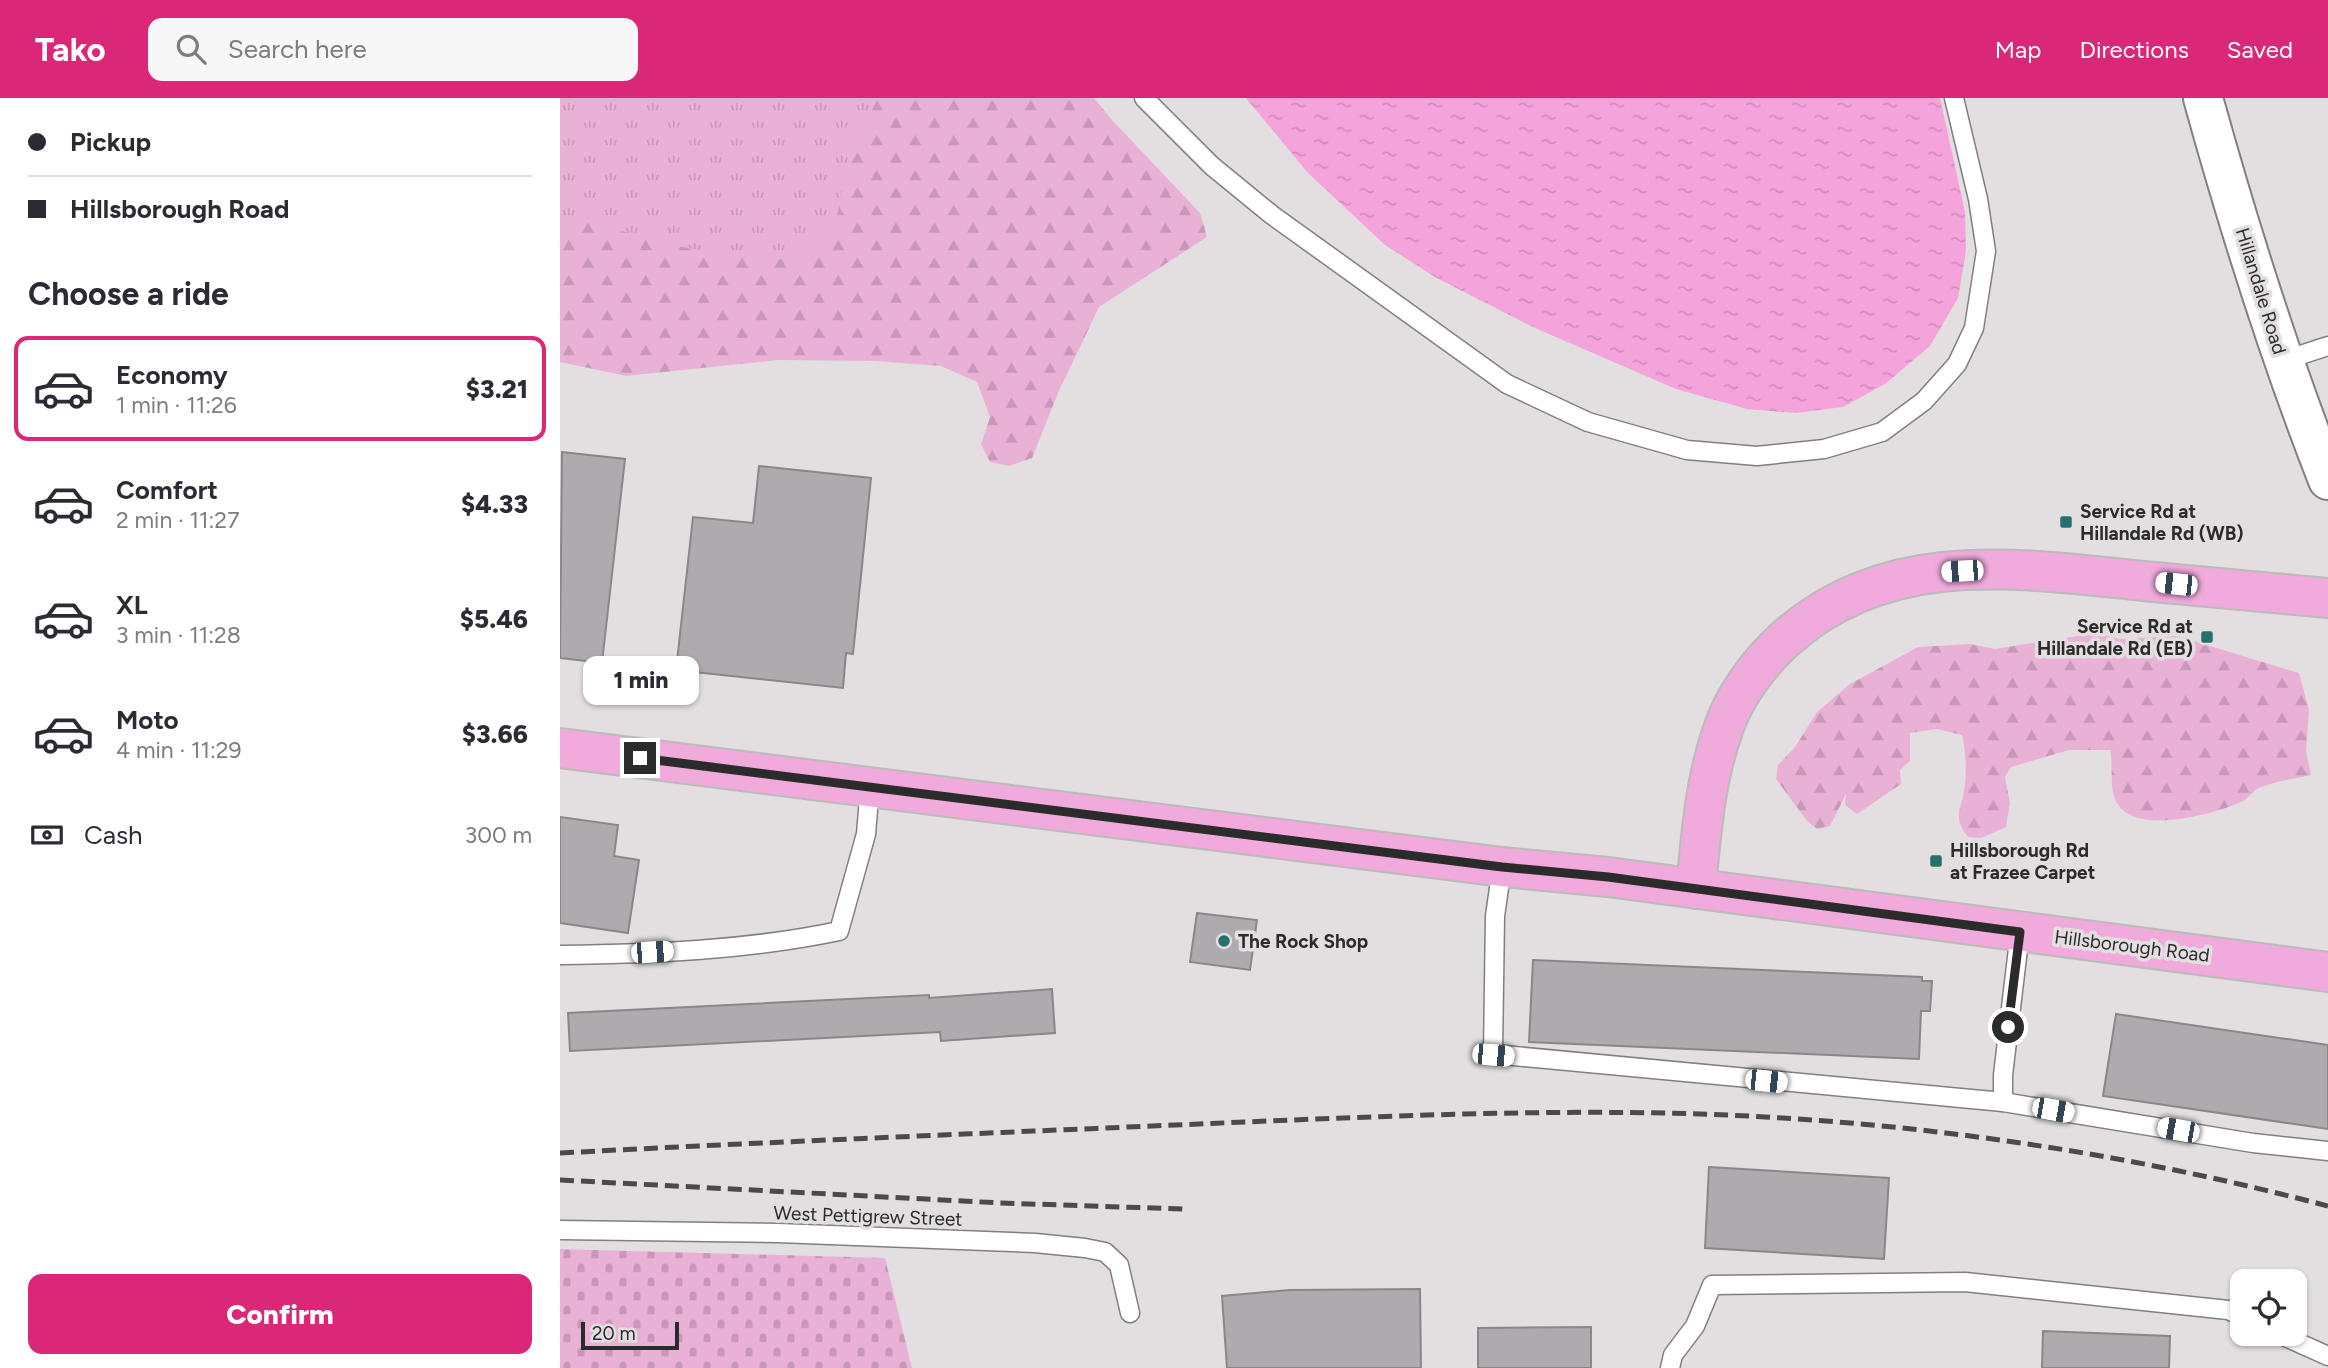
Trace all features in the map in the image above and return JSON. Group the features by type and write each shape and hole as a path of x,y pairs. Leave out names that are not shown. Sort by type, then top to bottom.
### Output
{"main road":[{"name":"Hillandale Road","path":"2203,98 2282,361 2328,480"},
{"path":"1696,889 1707,788 1724,726 1735,704 1771,652 1815,616 1851,594 1890,580 1982,569 2051,572 2328,598"},
{"name":"Hillsborough Road","path":"560,748 1696,889 2328,972"}],"lane":[{"path":"1144,98 1212,166 1272,215 1507,384 1599,426 1687,450 1757,456 1824,449 1882,432 1924,401 1957,364 1974,328 1986,251 1978,199 1954,98"},
{"path":"2282,361 2328,346"},
{"path":"560,955 625,954 792,941 839,931 866,834 870,786"},
{"path":"1502,867 1495,916 1493,1055 2003,1102 2253,1143 2328,1151"},
{"path":"2003,1102 2003,1074 2020,932"},
{"name":"West Pettigrew Street","path":"560,1230 778,1233 1035,1242 1085,1248 1105,1252 1119,1265 1130,1313"},
{"path":"1670,1368 1673,1355 1695,1326 1712,1285 1965,1282 2230,1311"},
{"path":"2306,1346 2328,1356"}],"green space":[{"path":"560,98 947,98 817,298 560,272"},
{"path":"878,98 1094,98 1200,213 1207,237 1099,307 1058,393 1032,458 1009,466 990,462 981,444 990,417 977,382 941,366 875,361 778,360 626,376 560,362 560,215 687,248 761,260 798,258 834,232 848,159"},
{"path":"2096,633 2120,639 2177,636 2299,673 2309,710 2306,751 2311,775 2265,786 2243,801 2214,811 2158,820 2126,813 2117,803 2113,790 2110,750 2069,750 2011,767 2005,777 2010,803 2006,827 1981,838 1968,837 1959,819 1966,777 1962,735 1937,729 1910,733 1910,761 1900,770 1901,784 1857,814 1845,805 1846,794 1830,826 1817,829 1807,821 1776,779 1778,765 1795,747 1817,712 1850,684 1918,647 1970,644 1995,649"},
{"path":"560,1249 885,1258 912,1368 560,1368"}],"water":[{"path":"1246,98 1940,98 1965,212 1966,251 1958,298 1930,346 1885,384 1843,407 1796,413 1747,409 1676,389 1535,328 1435,277 1385,245 1308,173"}],"building":[{"path":"562,452 625,459 602,663 560,658"},
{"path":"759,466 871,478 853,654 846,653 843,688 676,670 693,517 753,523"},
{"path":"560,817 618,825 614,856 639,860 628,933 560,923"},
{"name":"The Rock Shop","path":"1197,913 1257,920 1250,970 1190,962"},
{"path":"1533,960 1922,977 1922,981 1932,981 1930,1011 1921,1011 1919,1059 1529,1042"},
{"path":"1052,989 1055,1033 941,1041 940,1032 570,1051 568,1013 929,995 929,998"},
{"path":"2116,1014 2328,1045 2328,1129 2103,1096"},
{"path":"1709,1167 1889,1178 1884,1259 1705,1248"},
{"path":"1420,1289 1421,1368 1227,1368 1222,1296 1290,1290"},
{"path":"1591,1327 1591,1368 1478,1368 1478,1328"},
{"path":"2043,1331 2170,1336 2169,1368 2042,1368"}],"railway":[{"path":"560,1153 1359,1117 1666,1113 1833,1122 2000,1140 2165,1168 2328,1206"},
{"path":"560,1180 1001,1203 1183,1209"}],"place":[{"name":"Service Rd at Hillandale Rd (WB)","path":"2066,522"},
{"name":"Service Rd at Hillandale Rd (EB)","path":"2207,637"},
{"name":"Hillsborough Rd at Frazee Carpet","path":"1936,861"},
{"name":"The Rock Shop","path":"1224,941"}],"route":[{"path":"640,758 1502,867 1608,877 2020,932 2008,1027"}]}
